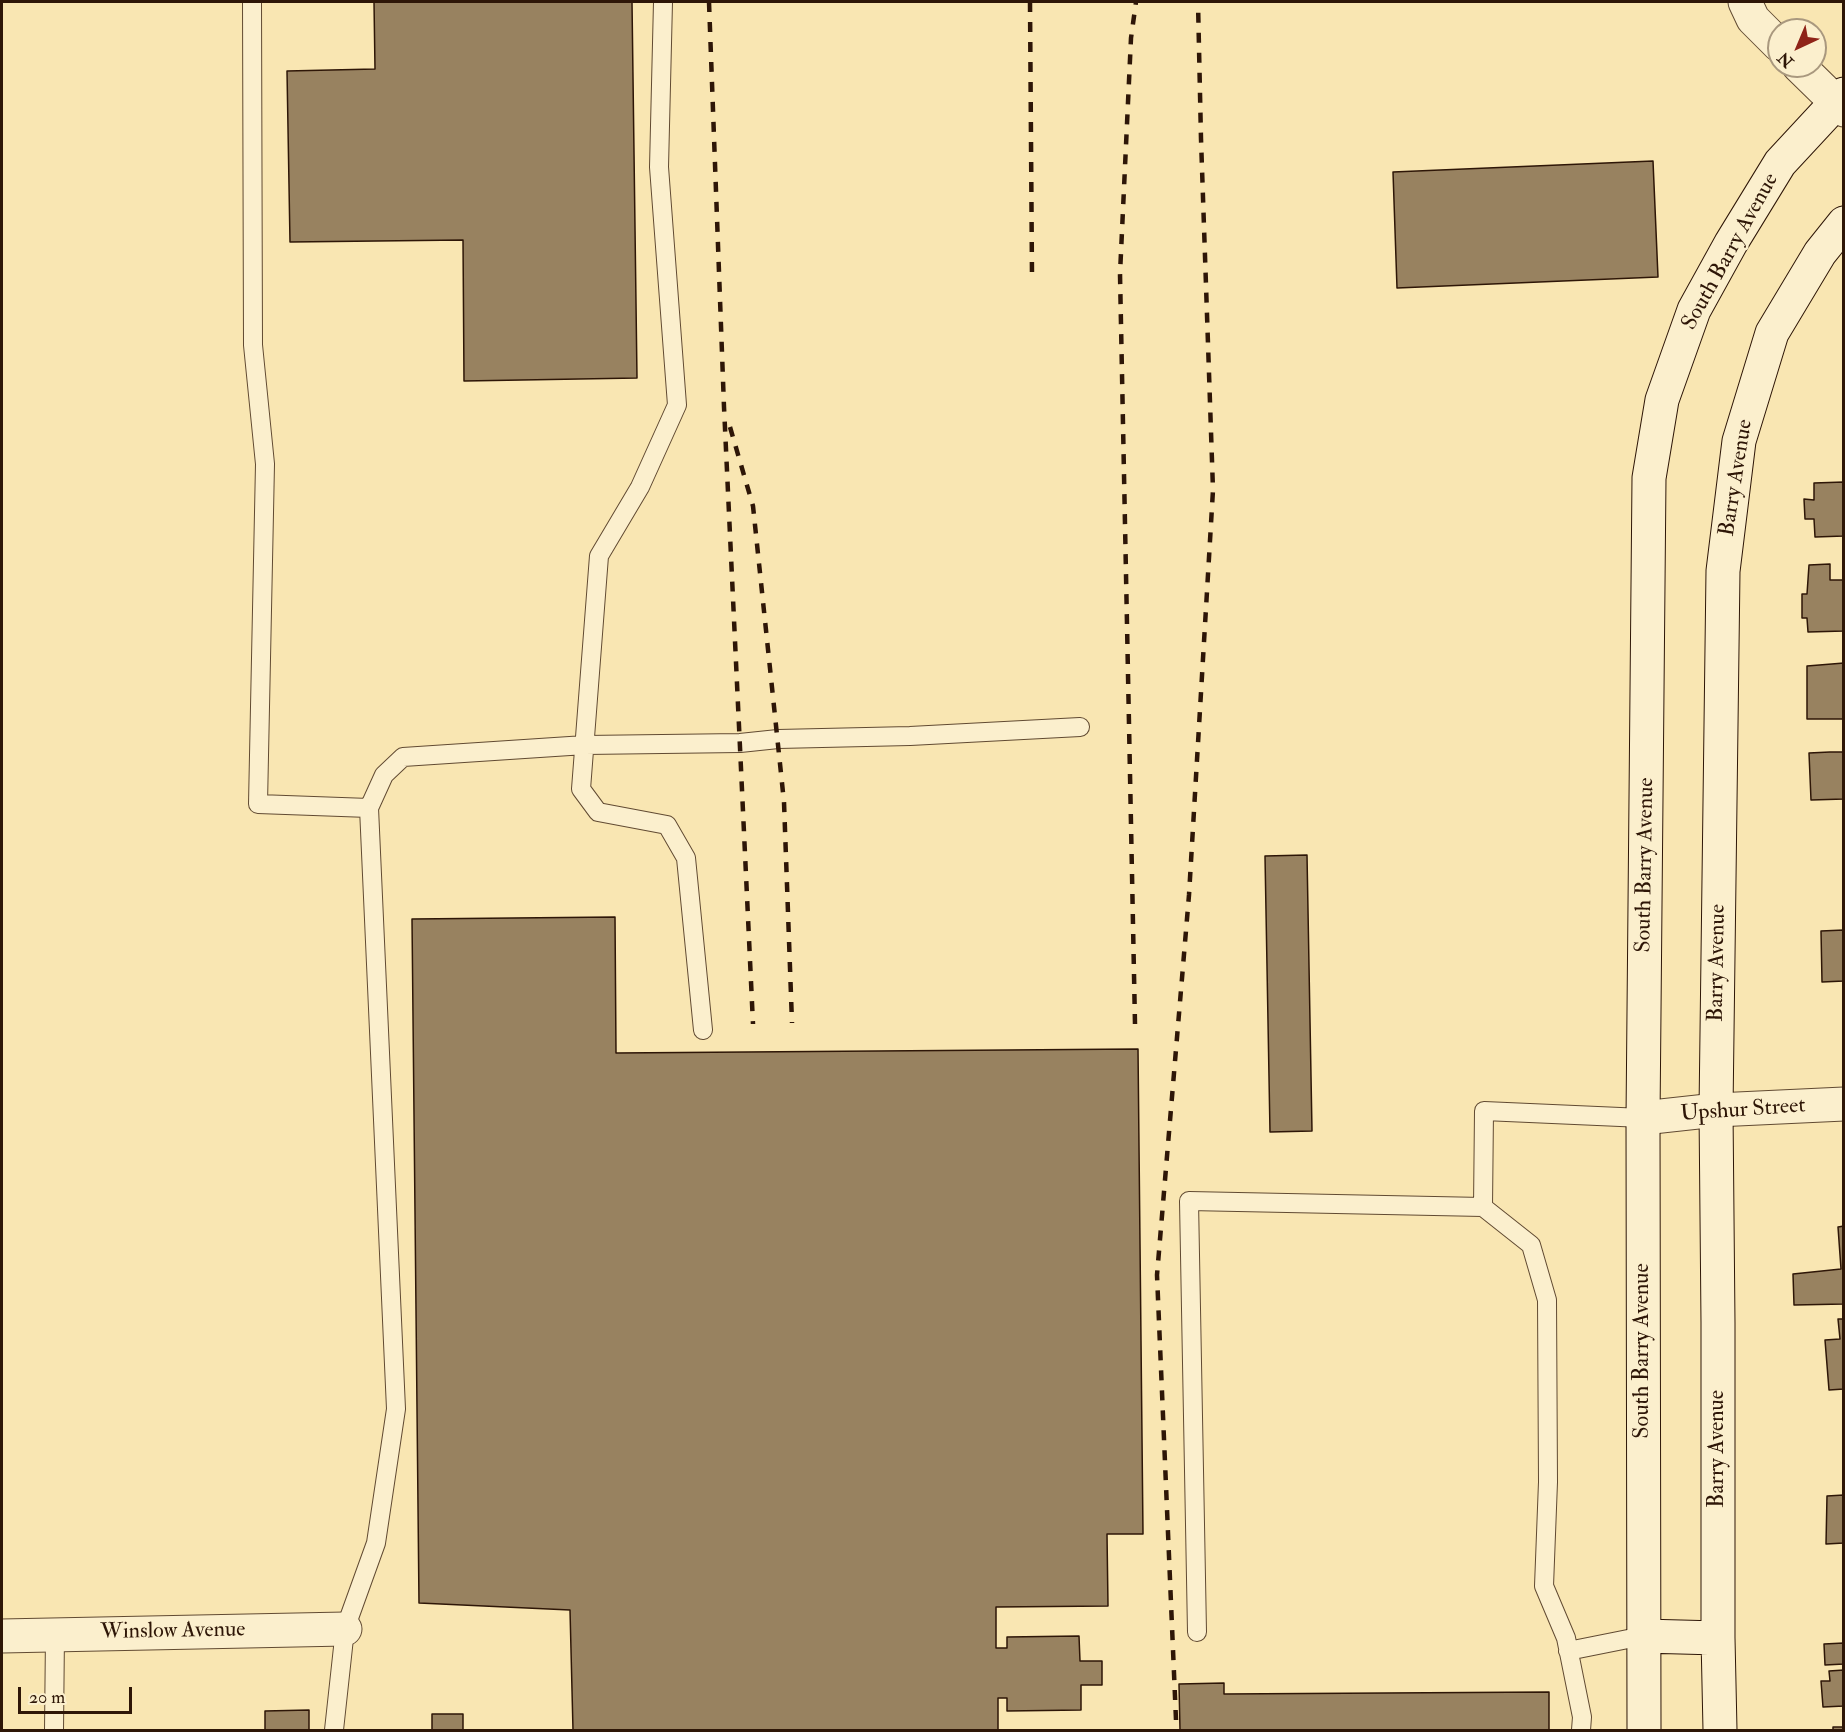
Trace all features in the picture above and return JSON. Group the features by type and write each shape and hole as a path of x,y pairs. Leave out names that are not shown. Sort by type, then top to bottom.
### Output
{"main road":[{"path":"1745,2 1752,19 1767,33"},
{"name":"South Barry Avenue","path":"1644,1731 1643,1118 1649,478 1662,400 1694,310 1731,243 1780,163 1841,102 1813,78"},
{"name":"Barry Avenue","path":"1720,1731 1716,1110 1724,571 1738,441 1772,333 1820,253 1844,223"},
{"name":"Upshur Street","path":"1643,1118 1716,1110 1844,1104"},
{"name":"Winslow Avenue","path":"2,1636 345,1629"},
{"path":"1644,1636 1718,1638"}],"lane":[{"path":"252,2 253,345 265,464 258,804 369,808"},
{"path":"663,2 659,166 677,405 640,487 599,556 581,789 598,812 667,825 686,858 703,1030"},
{"path":"334,1731 345,1629 376,1543 396,1409 369,808 384,775 403,757 585,745 740,743 778,739 910,736 1080,727"},
{"path":"1483,1207 1484,1111 1643,1118"},
{"path":"1197,1632 1189,1201 1483,1207 1531,1245 1547,1300 1548,1482 1544,1586 1566,1638 1582,1717 1581,1731"},
{"path":"54,1731 55,1634"},
{"path":"1569,1651 1644,1636"}],"building":[{"path":"374,2 632,2 637,378 464,381 463,240 290,242 287,71 375,69"},
{"path":"1653,161 1658,277 1397,288 1393,172"},
{"path":"1844,482 1844,536 1815,537 1814,519 1805,519 1804,499 1814,500 1814,483"},
{"path":"1830,564 1830,580 1844,580 1844,631 1808,632 1807,618 1802,618 1802,594 1807,594 1809,565"},
{"path":"1844,663 1844,719 1807,719 1807,666"},
{"path":"1844,752 1844,799 1811,800 1809,753"},
{"path":"1307,855 1312,1131 1270,1132 1265,856"},
{"path":"615,917 616,1053 1138,1049 1143,1534 1107,1534 1108,1606 996,1607 996,1648 1007,1648 1007,1637 1079,1636 1080,1661 1102,1661 1102,1685 1081,1685 1081,1710 1007,1711 1007,1698 998,1698 998,1730 573,1730 570,1610 419,1603 412,919"},
{"path":"1844,930 1844,981 1822,982 1821,931"},
{"path":"1844,1226 1844,1304 1794,1305 1793,1274 1841,1269 1838,1227"},
{"path":"1838,1319 1844,1319 1844,1389 1829,1390 1825,1340 1840,1339"},
{"path":"1844,1495 1844,1543 1826,1544 1827,1496"},
{"path":"1844,1643 1844,1664 1825,1665 1824,1644"},
{"path":"1844,1670 1844,1706 1823,1707 1821,1681 1830,1681 1829,1671"},
{"path":"1224,1683 1224,1694 1549,1692 1549,1730 1180,1730 1179,1684"},
{"path":"309,1710 309,1730 265,1730 265,1711"},
{"path":"432,1714 463,1714 463,1730 432,1730"},
{"path":"1833,1727 1844,1727 1844,1730 1833,1730"}],"railway":[{"path":"709,2 724,407 753,1024"},
{"path":"1030,2 1032,277"},
{"path":"1135,1024 1120,274 1131,38 1136,2"},
{"path":"1176,1720 1157,1275 1189,895 1213,490 1198,2"},
{"path":"730,427 753,506 784,802 792,1023"}]}
